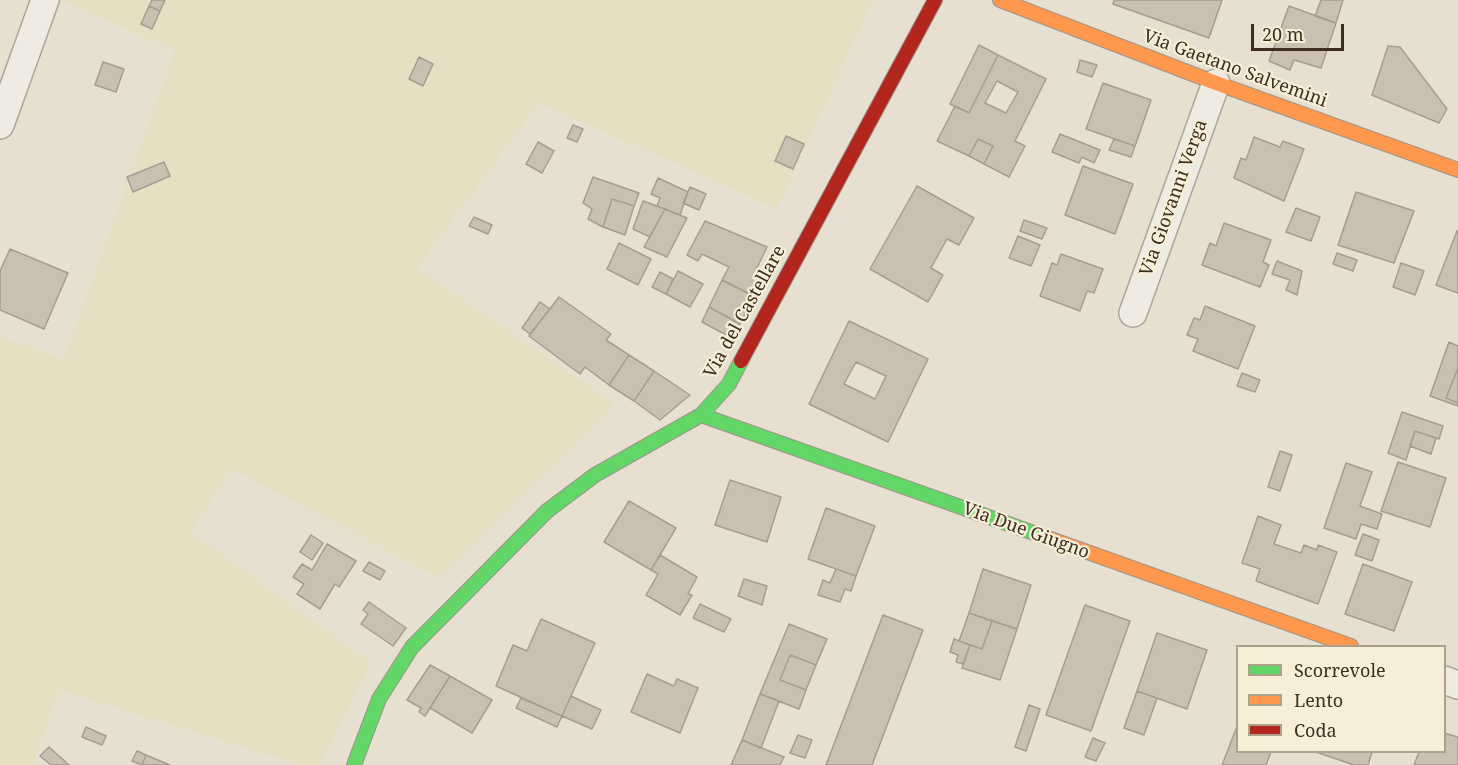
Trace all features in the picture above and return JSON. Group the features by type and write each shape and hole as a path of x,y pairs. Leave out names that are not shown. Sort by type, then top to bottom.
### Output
{"street":[{"path":"0,125 45,0"},
{"name":"Via del Castellare","path":"354,765 379,699 412,647 486,570 547,511 595,475 701,415 729,384 935,0"},
{"name":"Via Gaetano Salvemini","path":"1000,0 1216,83 1458,170"},
{"name":"Via Giovanni Verga","path":"1133,313 1216,83"},
{"name":"Via Due Giugno","path":"701,415 1348,645"}],"shaded area":[{"path":"61,0 873,0 777,209 539,103 417,268 615,404 439,577 231,469 191,532 371,663 320,765 301,765 59,690 33,765 0,765 0,337 64,359 175,50"}],"building":[{"path":"152,0 165,0 160,11 149,6"},
{"path":"1114,0 1222,0 1209,38 1113,4"},
{"path":"1321,0 1343,0 1336,23 1315,16"},
{"path":"149,6 160,11 152,29 141,24"},
{"path":"1289,6 1336,23 1321,68 1294,60 1290,70 1269,61"},
{"path":"979,45 998,55 969,113 950,104"},
{"path":"1388,46 1400,47 1447,109 1439,123 1372,95"},
{"path":"998,55 1046,79 1015,141 1025,146 1009,177 984,164 993,146 978,139 969,156 937,141 955,106 969,113","holes":["997,81 1018,92 1006,113 985,103"]},
{"path":"419,57 433,64 423,86 409,79"},
{"path":"1080,60 1097,65 1092,77 1077,72"},
{"path":"103,62 124,69 116,92 95,85"},
{"path":"1103,83 1151,100 1135,146 1086,129"},
{"path":"573,125 583,129 577,142 567,138"},
{"path":"1060,134 1100,150 1094,163 1082,157 1079,163 1052,152"},
{"path":"786,136 804,144 793,169 775,161"},
{"path":"1254,137 1280,147 1283,141 1304,149 1284,201 1234,178 1241,158 1246,160"},
{"path":"978,139 993,146 984,164 969,156"},
{"path":"1114,139 1135,146 1131,157 1109,150"},
{"path":"538,142 554,151 542,173 526,164"},
{"path":"164,162 170,176 133,192 127,177"},
{"path":"1083,166 1133,184 1115,234 1065,215"},
{"path":"593,177 639,193 634,206 612,199 603,227 588,219 592,209 583,203"},
{"path":"658,178 688,192 680,215 657,206 660,198 651,194"},
{"path":"917,186 974,218 959,245 947,239 931,268 943,275 928,302 870,269"},
{"path":"690,187 706,194 699,210 683,203"},
{"path":"1356,192 1414,211 1394,263 1338,245"},
{"path":"612,199 634,206 625,235 603,227"},
{"path":"643,201 665,209 650,237 633,229"},
{"path":"1296,208 1320,217 1311,241 1286,232"},
{"path":"665,209 687,218 667,257 644,247"},
{"path":"474,217 492,225 488,234 469,226"},
{"path":"1024,220 1047,228 1042,239 1020,231"},
{"path":"705,221 767,247 757,268 762,270 752,295 722,280 729,267 702,254 698,261 687,255"},
{"path":"1224,223 1271,240 1263,262 1269,265 1260,287 1202,265 1210,243 1216,246"},
{"path":"1458,231 1458,293 1436,285"},
{"path":"1018,236 1040,245 1031,266 1009,258"},
{"path":"619,243 651,259 638,285 607,269"},
{"path":"10,249 68,273 44,329 0,310 0,271"},
{"path":"1337,253 1357,260 1353,271 1333,264"},
{"path":"1061,254 1103,269 1094,293 1087,291 1080,311 1040,296 1052,263 1057,265"},
{"path":"1277,261 1302,271 1297,295 1286,290 1290,280 1272,274"},
{"path":"1401,263 1424,271 1415,295 1393,287"},
{"path":"678,271 703,284 690,307 666,294"},
{"path":"660,272 673,279 666,294 652,287"},
{"path":"722,280 755,297 740,324 709,307"},
{"path":"559,297 611,334 606,340 629,355 609,385 585,367 580,374 529,336"},
{"path":"540,302 550,309 530,334 522,328"},
{"path":"1205,306 1255,326 1238,369 1193,351 1198,339 1187,335 1194,318 1200,320"},
{"path":"709,307 740,324 732,338 702,322"},
{"path":"849,321 928,359 888,442 809,404","holes":["856,362 886,376 875,399 844,384"]},
{"path":"1449,342 1458,346 1458,368 1446,398 1458,403 1458,406 1430,396"},
{"path":"629,355 654,371 634,401 609,385"},
{"path":"1458,368 1458,403 1446,398"},
{"path":"654,371 690,395 660,420 634,401"},
{"path":"1242,373 1260,380 1255,392 1237,386"},
{"path":"1402,412 1443,426 1439,439 1415,431 1406,460 1388,453"},
{"path":"1415,431 1436,438 1431,454 1410,446"},
{"path":"1280,451 1292,455 1280,491 1268,487"},
{"path":"1398,462 1446,478 1430,527 1381,511"},
{"path":"1346,463 1372,472 1360,506 1382,514 1377,529 1361,524 1356,539 1324,528"},
{"path":"730,480 781,497 767,542 715,525"},
{"path":"629,501 676,528 651,570 604,542"},
{"path":"826,508 875,526 856,576 808,559"},
{"path":"1258,516 1281,525 1274,544 1301,553 1304,545 1317,550 1318,545 1337,552 1318,604 1256,581 1260,569 1242,563"},
{"path":"1363,534 1379,540 1372,561 1355,555"},
{"path":"311,535 323,543 312,560 300,552"},
{"path":"327,544 356,561 339,587 335,584 320,609 297,594 304,584 293,577 302,564 312,570"},
{"path":"660,555 697,577 688,594 692,595 680,615 646,595 658,574 651,570"},
{"path":"369,562 385,571 380,580 363,571"},
{"path":"1363,564 1412,582 1394,631 1345,614"},
{"path":"836,569 856,576 851,591 845,589 840,602 818,595 823,580 830,583"},
{"path":"983,569 1031,585 1017,629 969,613"},
{"path":"744,579 767,586 762,605 738,596"},
{"path":"369,602 406,628 393,646 361,624 368,614 363,610"},
{"path":"700,604 731,619 724,632 693,618"},
{"path":"1085,605 1130,621 1091,731 1046,715"},
{"path":"969,613 992,621 982,649 959,641"},
{"path":"883,615 923,630 872,765 826,765"},
{"path":"541,619 595,643 562,716 496,686 513,645 527,651"},
{"path":"992,621 1017,629 1000,680 962,668 970,645 982,649"},
{"path":"789,624 827,639 816,665 790,655 780,680 806,690 799,709 760,694"},
{"path":"1157,633 1207,650 1187,709 1137,691"},
{"path":"954,639 970,645 963,664 956,662 958,655 950,652"},
{"path":"790,655 816,665 806,690 780,680"},
{"path":"430,665 450,676 425,716 419,712 421,708 407,700"},
{"path":"647,674 674,686 677,679 698,688 680,733 631,712"},
{"path":"450,676 492,700 472,733 430,708"},
{"path":"1137,691 1157,698 1144,735 1124,728"},
{"path":"760,694 779,701 761,748 742,740"},
{"path":"571,696 601,710 592,729 562,716"},
{"path":"521,698 562,716 557,727 516,708"},
{"path":"1029,705 1040,709 1026,751 1015,747"},
{"path":"86,727 106,736 102,745 82,737"},
{"path":"1236,729 1236,753 1271,753 1266,765 1222,765"},
{"path":"1446,734 1458,737 1458,765 1414,765 1419,753 1446,753"},
{"path":"798,735 812,740 805,758 790,753"},
{"path":"1093,738 1105,743 1096,761 1085,757"},
{"path":"742,740 784,757 780,765 731,765"},
{"path":"49,747 69,765 51,765 40,756"},
{"path":"137,751 146,755 142,765 132,761"},
{"path":"1319,753 1372,753 1368,765 1354,765"},
{"path":"146,755 170,765 142,765"}],"traffic: fast":[{"path":"354,765 379,699 412,647 547,511 595,475 701,415 729,384 741,361"},
{"path":"701,415 1048,538"}],"traffic: slow":[{"path":"1000,0 1216,83 1458,170"},
{"path":"1048,538 1348,645"}],"traffic: jam":[{"path":"741,361 935,0"}]}
